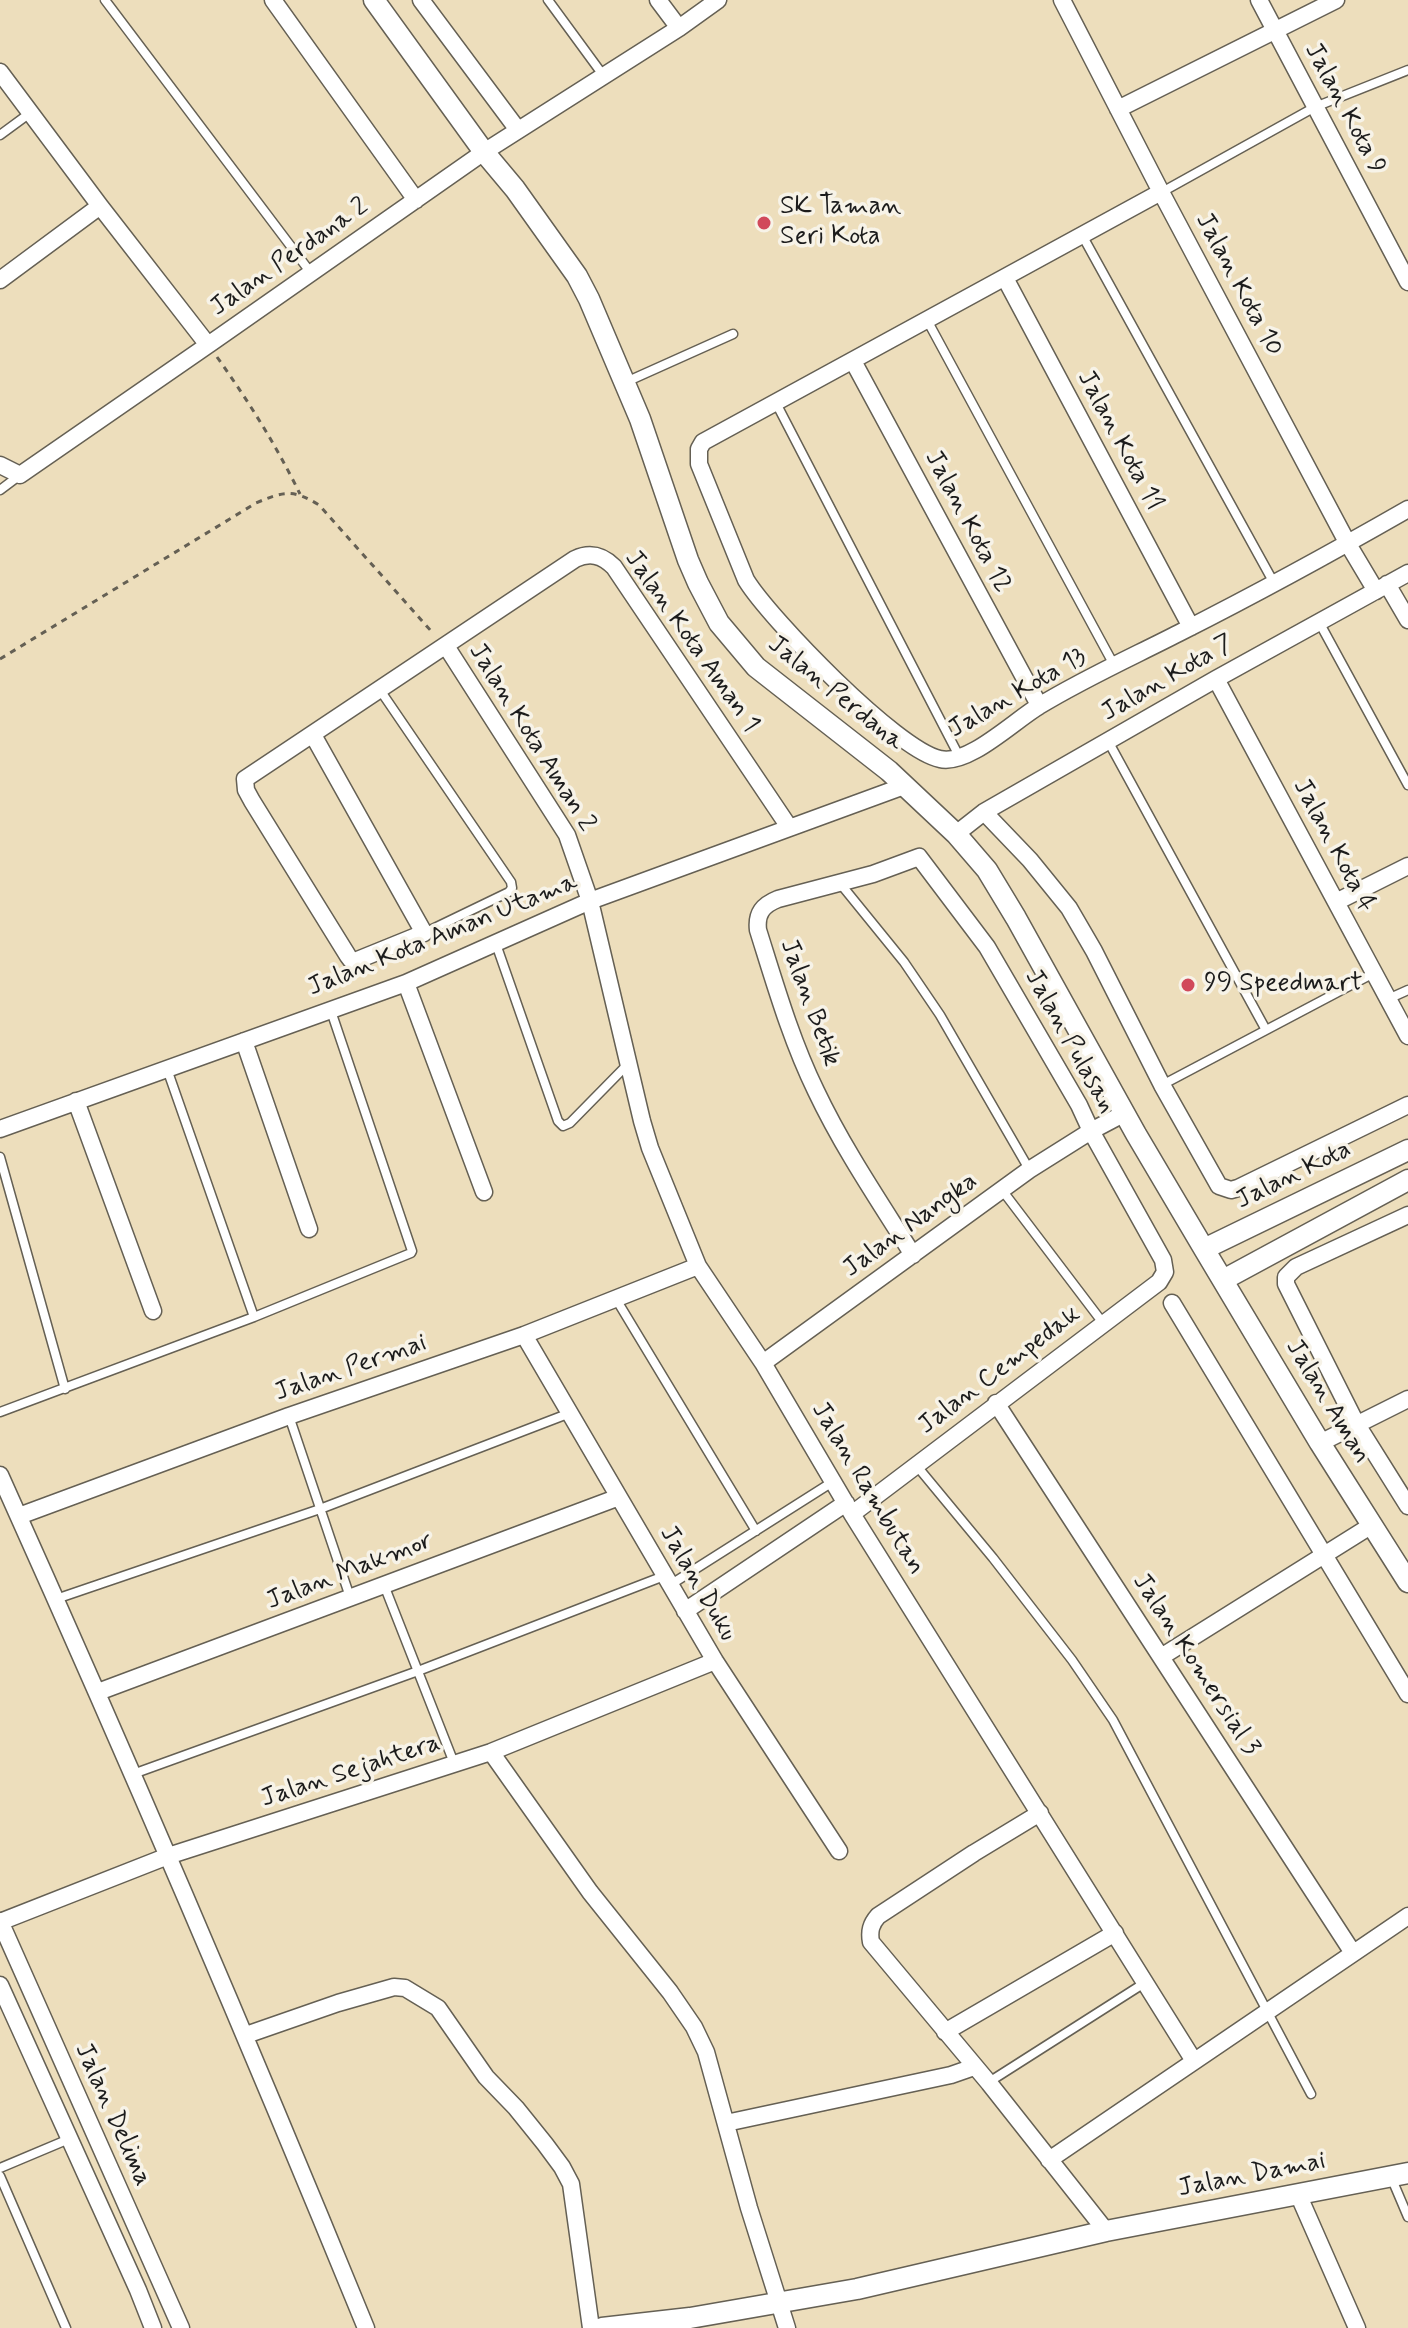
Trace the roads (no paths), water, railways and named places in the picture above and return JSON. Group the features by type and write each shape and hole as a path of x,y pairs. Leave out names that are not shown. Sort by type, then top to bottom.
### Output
{"street":[{"path":"273,0 416,200"},
{"name":"Jalan Perdana","path":"374,0 577,276 652,451 688,560 719,623 756,667 889,771 956,834 987,870 1204,1249"},
{"path":"421,0 518,130"},
{"path":"658,0 679,28"},
{"path":"484,152 718,0"},
{"name":"Jalan Kota 10","path":"1062,0 1348,544 1408,620"},
{"name":"Jalan Kota 9","path":"1259,0 1408,282"},
{"path":"1118,109 1336,0"},
{"name":"Jalan Perdana 2","path":"0,72 208,345 484,152"},
{"path":"775,402 1161,192"},
{"path":"0,280 100,206"},
{"name":"Jalan Kota 11","path":"1005,278 1191,627"},
{"path":"0,465 20,475 208,345"},
{"name":"Jalan Kota 12","path":"853,361 1039,705"},
{"name":"Jalan Kota 13","path":"775,402 710,438 699,449 697,456 746,580 756,596 803,648 886,726 919,751 941,760 968,754 1039,705 1348,544 1408,509"},
{"name":"Jalan Kota Aman 1","path":"446,646 575,559 600,556 614,567 789,827"},
{"name":"Jalan Kota 7","path":"956,834 984,812 1408,573"},
{"path":"313,735 424,933 355,961 351,960 252,801 245,779 446,646"},
{"name":"Jalan Kota Aman 2","path":"446,646 567,835 590,901"},
{"name":"Jalan Kota 4","path":"1216,679 1408,1036"},
{"name":"Jalan Kota Aman Utama","path":"0,1129 406,983 590,901 904,786"},
{"path":"984,812 1030,860 1069,908 1219,1186 1231,1190 1408,1105"},
{"name":"Jalan Betik","path":"913,1255 851,1156 815,1090 781,1003 758,930 759,913 772,901 873,874 919,857"},
{"name":"Jalan Pulasan","path":"919,857 987,947 1079,1105 1163,1260"},
{"path":"1336,902 1408,866"},
{"name":"Jalan Rambutan","path":"590,901 650,1148 698,1266 763,1363 849,1508 1194,2061"},
{"path":"406,983 484,1192"},
{"path":"244,1041 309,1229"},
{"path":"76,1101 153,1311"},
{"name":"Jalan Nangka","path":"763,1363 1029,1170 1125,1113"},
{"name":"Jalan Kota","path":"1204,1249 1408,1150"},
{"path":"1223,1280 1408,1180"},
{"path":"1408,1215 1296,1267 1286,1277 1288,1291 1356,1423 1408,1506"},
{"name":"Jalan Aman","path":"1204,1249 1320,1443 1408,1582"},
{"name":"Jalan Cempedak","path":"685,1611 916,1465 1159,1282 1165,1272 1163,1260"},
{"name":"Jalan Permai","path":"19,1516 289,1416 524,1335 698,1266"},
{"path":"1172,1303 1408,1694"},
{"name":"Jalan Duku","path":"524,1335 666,1581 839,1851"},
{"path":"1320,1443 1408,1399"},
{"name":"Jalan Komersial 3","path":"996,1403 1353,1953"},
{"path":"0,1475 98,1692 246,2035 366,2328"},
{"name":"Jalan Makmor","path":"98,1692 619,1497"},
{"path":"1161,1657 1372,1525"},
{"name":"Jalan Sejahtera","path":"0,1922 168,1856 491,1752 715,1661"},
{"path":"491,1752 590,1892 694,2027 706,2052 787,2328"},
{"path":"962,2071 945,2032 871,1942 871,1927 878,1916 1040,1813"},
{"path":"1049,2160 1408,1916"},
{"name":"Jalan Delima","path":"0,1922 181,2328"},
{"path":"945,2032 1115,1933"},
{"name":"Jalan Delima","path":"0,1985 153,2328"},
{"path":"246,2035 394,1987 405,1988 438,2008 486,2077 545,2144 571,2184 591,2328"},
{"path":"726,2123 962,2071 989,2083 1106,2231"},
{"name":"Jalan Damai","path":"602,2328 690,2318 857,2289 1106,2231 1400,2175"},
{"path":"1298,2194 1357,2328"}],"lane":[{"path":"105,0 311,273"},
{"path":"548,0 604,76"},
{"path":"1161,192 1315,107 1408,70"},
{"path":"0,135 30,113"},
{"path":"1082,235 1274,583"},
{"path":"927,320 1115,666"},
{"path":"625,383 733,334"},
{"path":"775,402 960,757"},
{"path":"0,490 20,475"},
{"path":"1319,621 1408,785"},
{"path":"380,690 511,882 509,892 424,933"},
{"path":"1108,741 1266,1030"},
{"path":"839,882 904,962 940,1015 1029,1170"},
{"path":"496,944 558,1121 563,1126 570,1123 628,1064"},
{"path":"1162,1085 1374,973"},
{"path":"1388,999 1408,990"},
{"path":"0,1412 254,1317 412,1251 330,1010"},
{"path":"166,1069 254,1317"},
{"path":"0,1157 65,1389"},
{"path":"1002,1190 1103,1323"},
{"path":"616,1299 756,1531"},
{"path":"56,1599 320,1509 570,1413"},
{"path":"289,1416 350,1598"},
{"path":"916,1465 1055,1637 1113,1720 1311,2094"},
{"path":"133,1774 666,1581 756,1531 834,1481"},
{"path":"384,1585 454,1763"},
{"path":"989,2083 1146,1982"},
{"path":"0,2168 69,2139"},
{"path":"1400,2175 1408,2217"},
{"path":"0,2176 66,2328"}],"place":[{"name":"SK Taman Seri Kota","path":"764,223"},
{"name":"99 Speedmart","path":"1188,985"}]}
